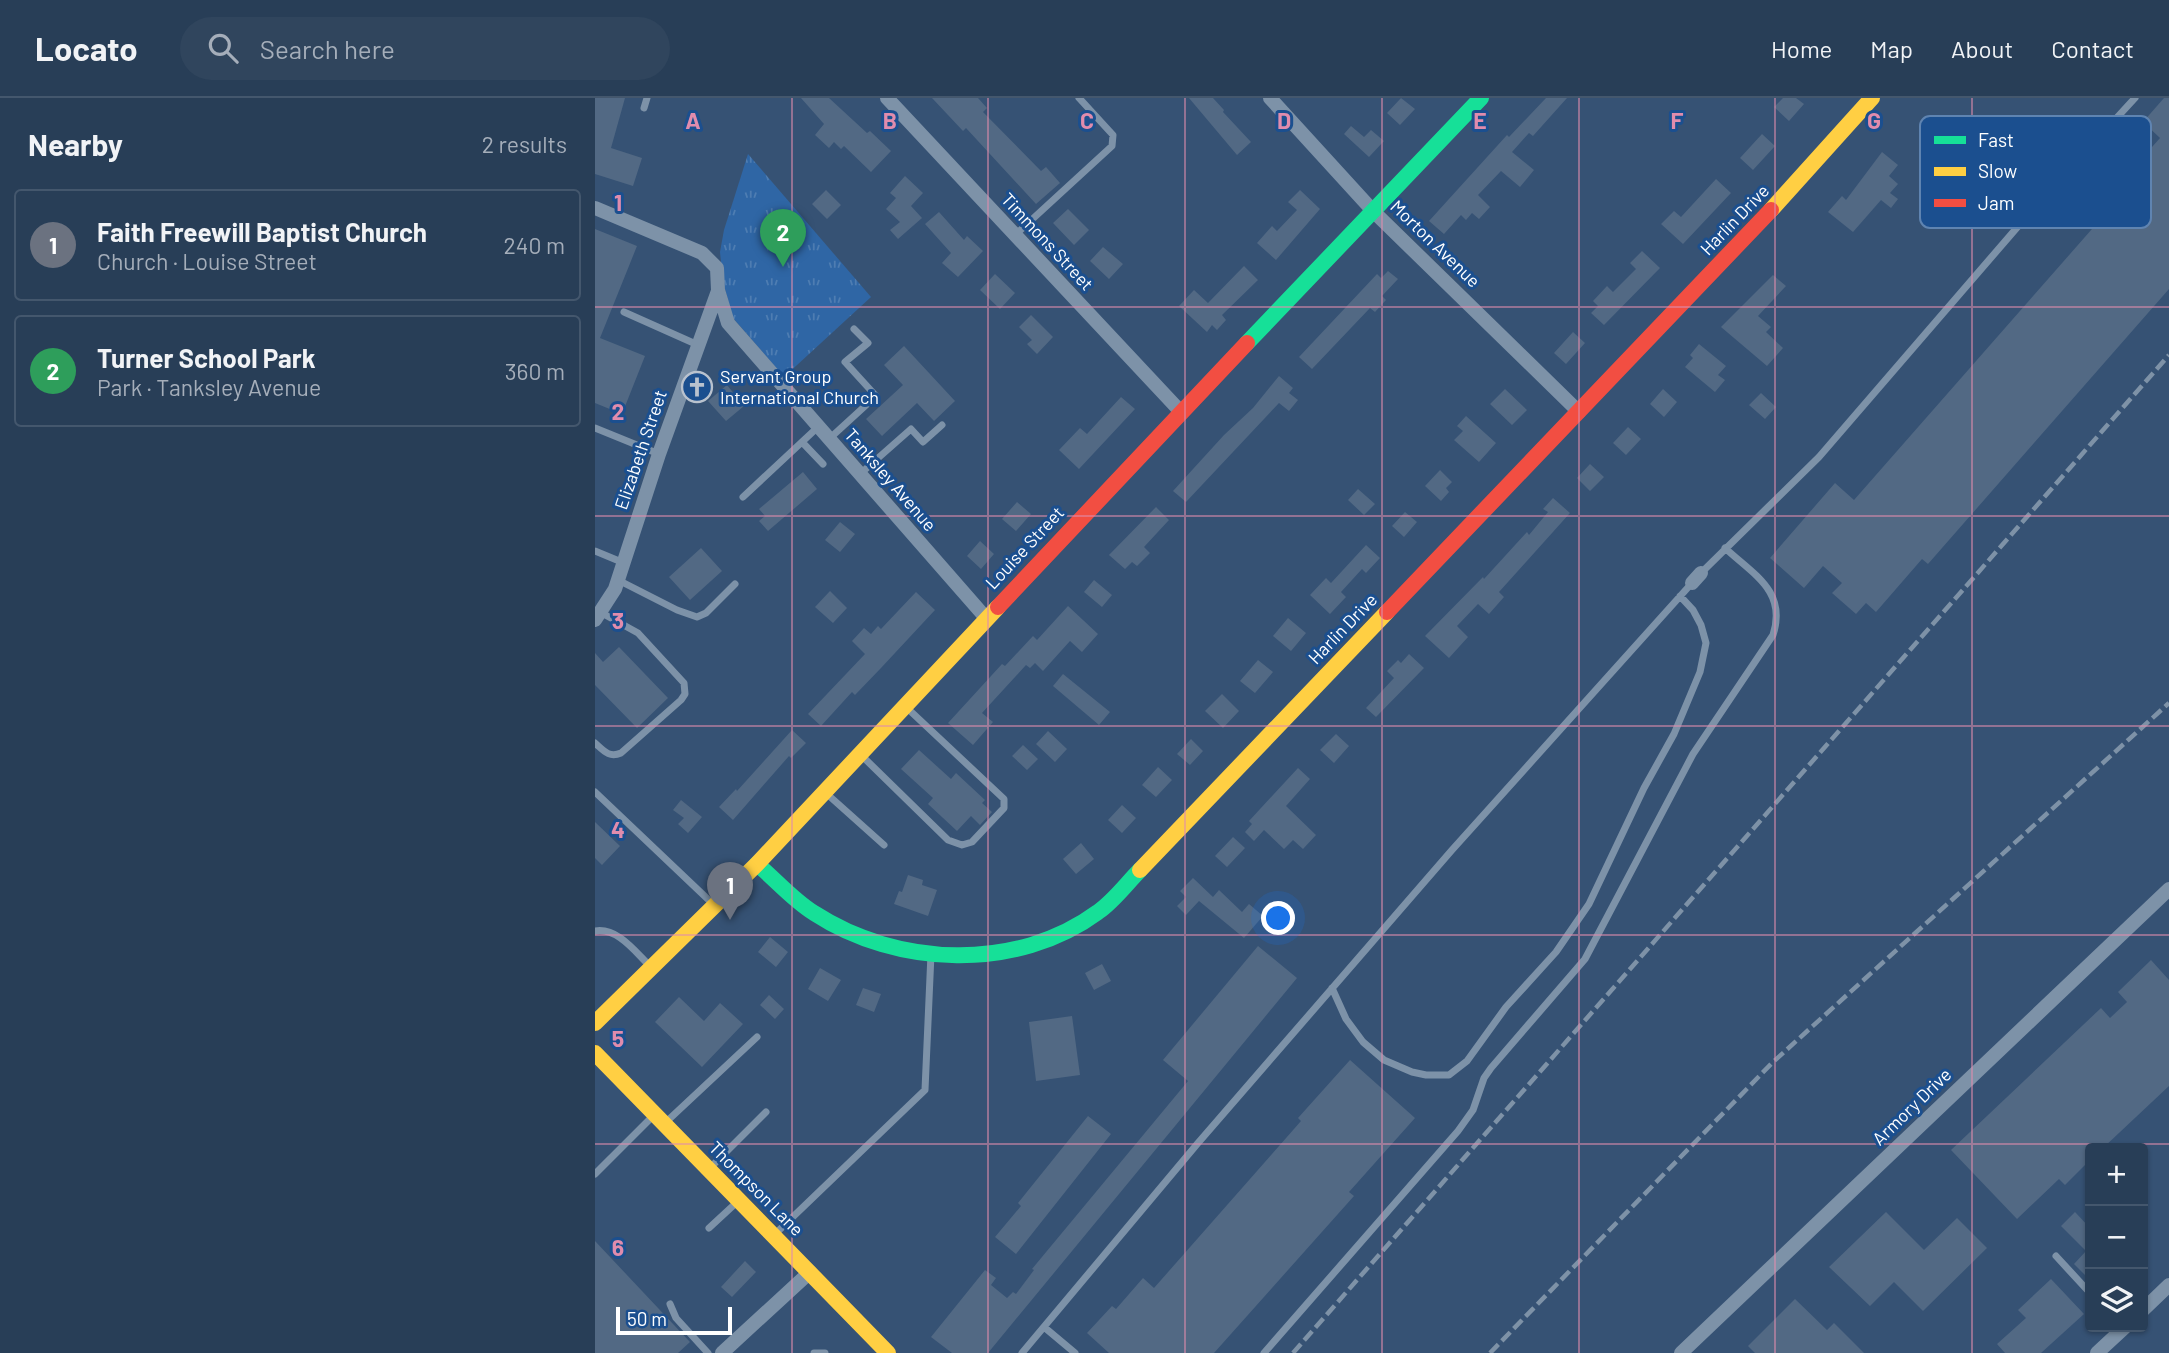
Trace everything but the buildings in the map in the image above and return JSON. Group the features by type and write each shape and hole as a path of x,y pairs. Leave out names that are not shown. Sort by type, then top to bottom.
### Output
{"street":[{"name":"Timmons Street","path":"887,98 1181,412"},
{"name":"Morton Avenue","path":"1270,98 1374,212 1579,412"},
{"name":"Louise Street","path":"595,1023 757,864 986,618 1481,98"},
{"name":"Harlin Drive","path":"757,864 814,913 863,939 931,954 988,955 1041,943 1099,912 1782,199 1873,98"},
{"name":"Tanksley Avenue","path":"595,208 702,253 717,268 718,290 727,323 986,618"},
{"name":"Elizabeth Street","path":"598,616 618,580 659,454 718,290"},
{"name":"Armory Drive","path":"1681,1353 2169,889"},
{"name":"Thompson Lane","path":"595,1053 888,1353"},
{"path":"731,1350 810,1272"},
{"path":"2148,1305 2169,1285"},
{"path":"2105,1350 2119,1332"}],"lane":[{"path":"644,108 647,98"},
{"path":"1014,236 1112,146 1113,135 1079,98"},
{"path":"2118,116 2134,98"},
{"path":"1022,1353 1198,1143 1452,850 1725,548 1819,457 2017,228"},
{"path":"624,312 699,345"},
{"path":"829,439 876,396 845,362 868,343 854,329"},
{"path":"860,474 911,429 923,442 942,425"},
{"path":"743,497 818,426"},
{"path":"595,428 659,454"},
{"path":"802,442 823,464"},
{"path":"1264,1353 1458,1131 1473,1110 1484,1077 1585,959 1687,764 1773,635 1777,623 1777,606 1771,589 1725,548"},
{"path":"595,551 624,563"},
{"path":"618,580 677,610 697,617 706,613 735,584"},
{"path":"1332,988 1346,1018 1363,1042 1384,1060 1426,1075 1449,1075 1467,1061 1506,1007 1556,952 1588,904 1644,788 1674,734 1700,672 1706,643 1693,610 1680,597"},
{"path":"595,743 607,754 614,756 621,753 685,694 684,683 638,633 598,616"},
{"path":"860,753 949,840 963,845 972,842 1004,808 1003,799 904,706"},
{"path":"824,791 884,845"},
{"path":"595,792 715,906"},
{"path":"595,932 603,930 616,934 652,968"},
{"path":"773,1235 925,1090 931,954"},
{"path":"595,1174 757,1037"},
{"path":"709,1169 766,1112"},
{"path":"709,1228 739,1200"},
{"path":"2056,1256 2085,1288"},
{"path":"670,1304 676,1318 708,1353"},
{"path":"1044,1327 1075,1353"},
{"path":"814,1353 825,1353"}],"green space":[{"path":"748,154 871,297 784,377 733,318 723,282 720,252 724,230"}],"railway":[{"path":"1293,1353 2169,355"},
{"path":"1490,1353 1772,1063 2169,703"}],"traffic: fast":[{"path":"1247,343 1481,98"},
{"path":"757,864 806,908 847,931 882,944 919,952 957,955 994,953 1031,945 1066,931 1104,908 1140,870"}],"traffic: slow":[{"path":"1771,210 1872,98"},
{"path":"595,1023 757,864 998,607"},
{"path":"1140,870 1387,612"},
{"path":"595,1053 888,1353"}],"traffic: jam":[{"path":"1387,612 1771,210"},
{"path":"998,607 1247,343"}],"place":[{"name":"Turner School Park","path":"783,267"},
{"name":"Servant Group International Church","path":"697,387"},
{"name":"Faith Freewill Baptist Church","path":"730,920"}]}
